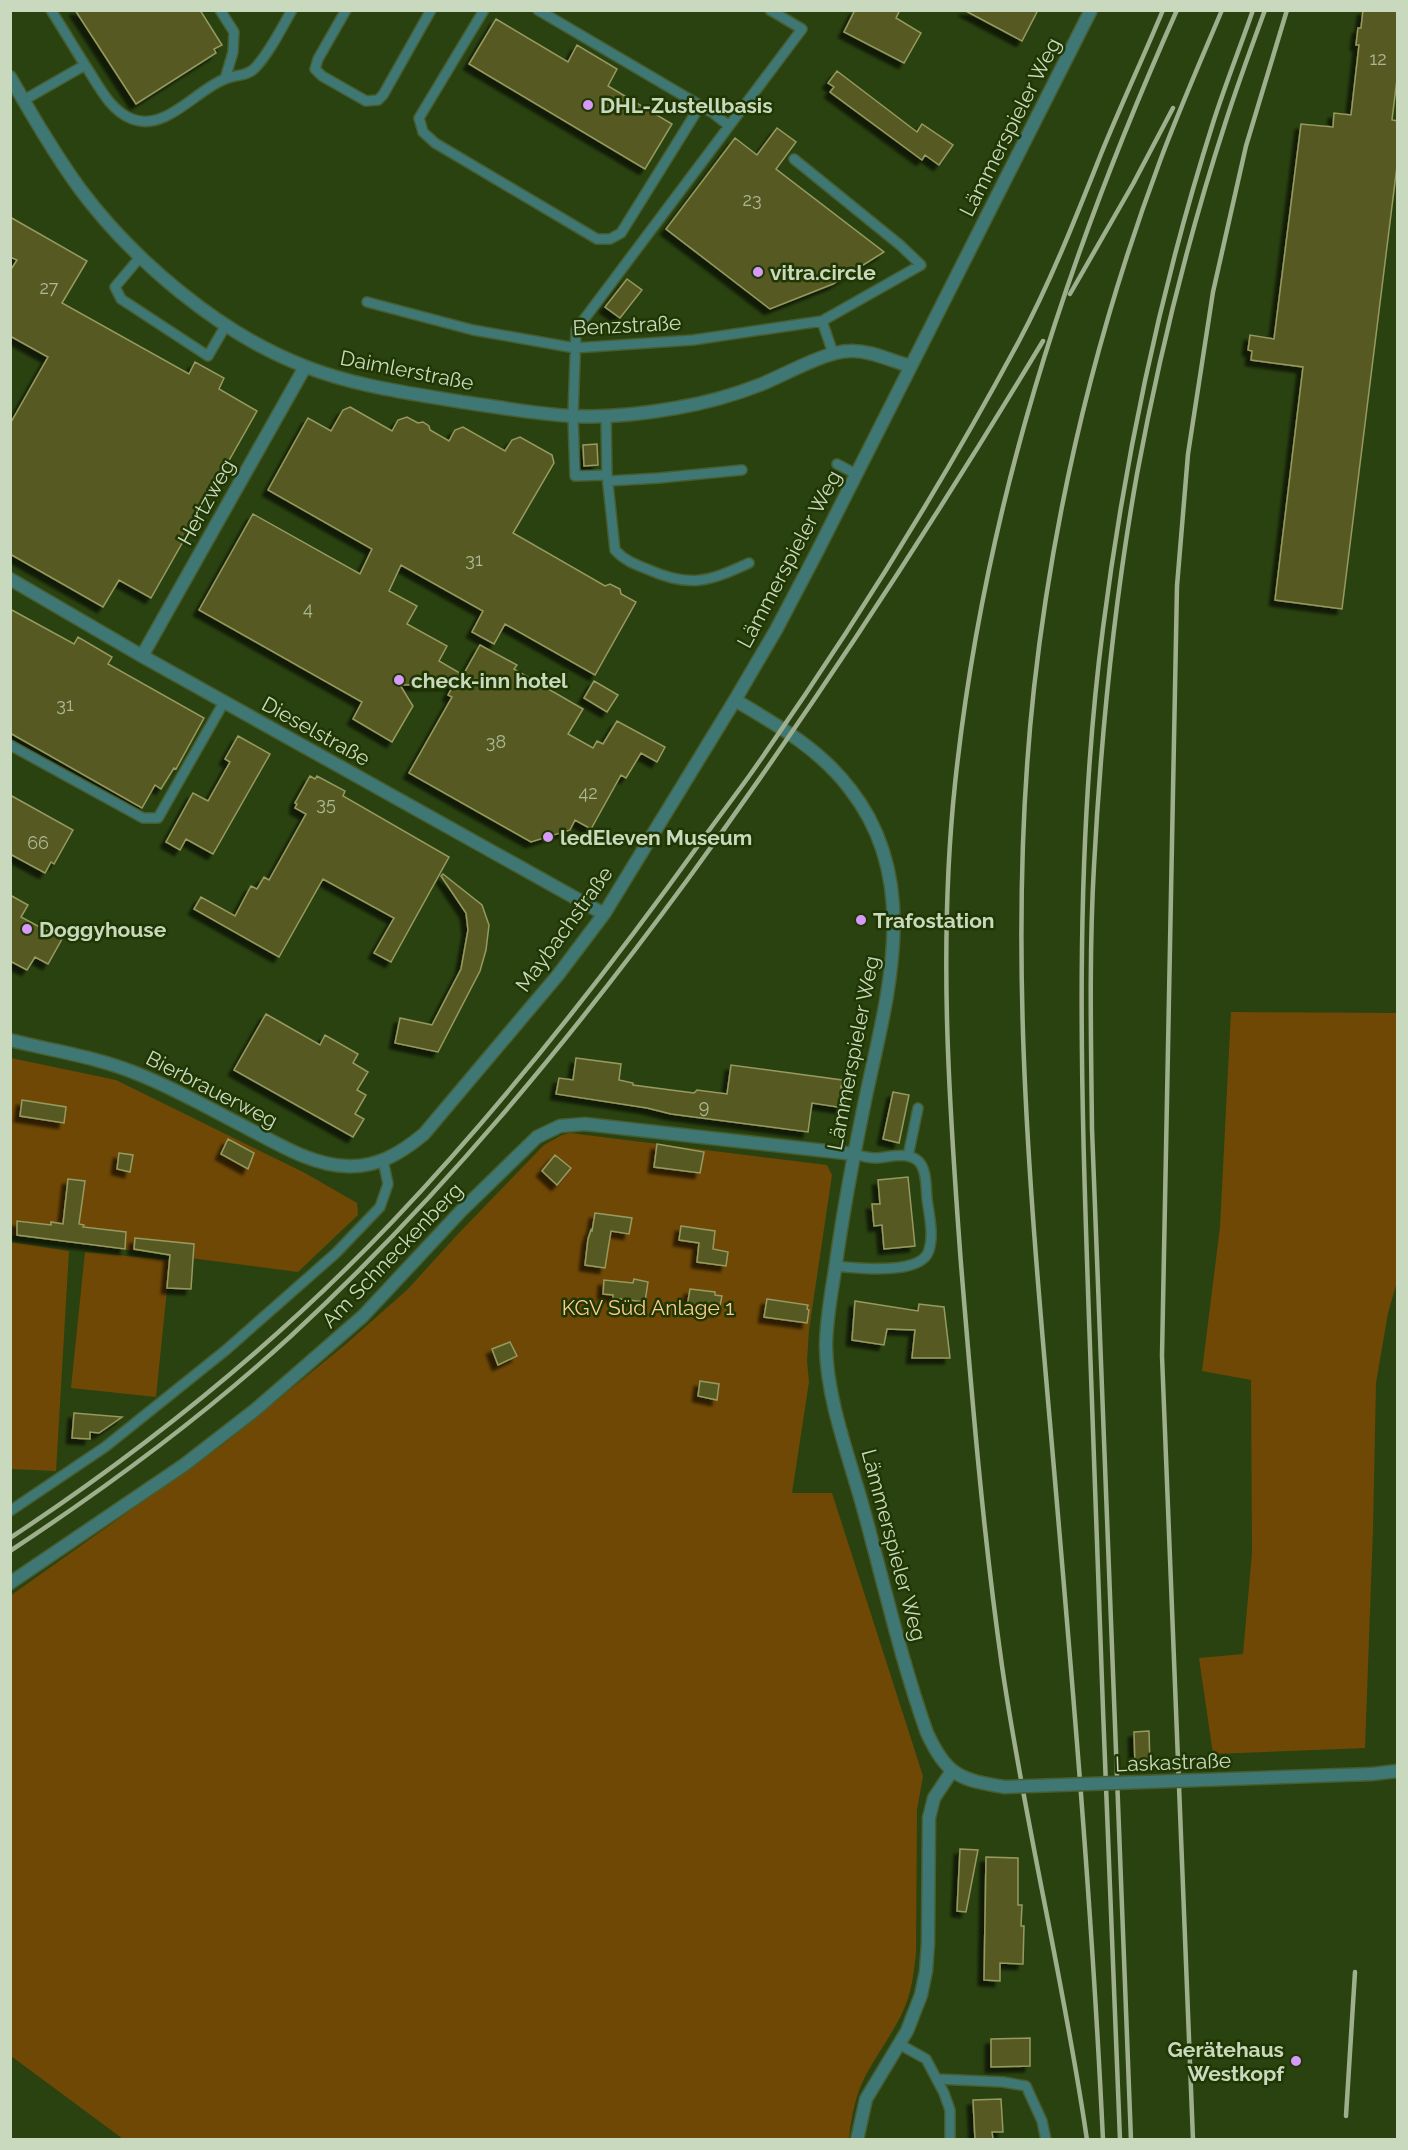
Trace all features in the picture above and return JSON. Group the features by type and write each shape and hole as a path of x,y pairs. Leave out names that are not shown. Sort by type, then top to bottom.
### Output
{"street":[{"name":"Lämmerspieler Weg","path":"952,1771 937,1754 919,1712 830,1385 826,1343 835,1266 854,1154 893,960 894,905 887,865 879,838 867,814 851,789 832,768 813,750 770,720 735,700 776,630 1091,10"},
{"name":"Daimlerstraße","path":"10,77 44,135 81,190 141,256 178,290 226,325 262,347 305,367 392,390 532,412 606,416 675,408 717,399 760,384 833,353 852,350 911,366"},
{"name":"Hertzweg","path":"142,656 305,367"},
{"name":"Dieselstraße","path":"10,579 142,656 604,914"},
{"name":"Maybachstraße","path":"388,1158 424,1134 442,1115 558,975 604,914 735,700"},
{"name":"Bierbrauerweg","path":"10,1040 123,1068 161,1083 280,1146 309,1157 345,1166 361,1166 388,1158"},
{"name":"Am Schneckenberg","path":"10,1583 184,1465 255,1410 363,1316 461,1211 524,1149 549,1130 567,1124 585,1124 854,1154"},
{"name":"Laskastraße","path":"952,1771 970,1780 1005,1787 1372,1774 1398,1770"},
{"path":"857,2139 866,2099 916,2012 926,1971 928,1944 930,1810 934,1798 952,1771"}],"lane":[{"path":"51,10 112,106 134,120 150,120 168,116 225,79 246,75 255,68 292,10"},
{"path":"220,10 234,32 233,52 225,79"},
{"path":"346,10 315,69 322,76 366,101 372,102 382,95 431,10"},
{"path":"484,10 419,118 423,132 435,143 597,239 610,239 621,233 700,106"},
{"path":"538,10 728,125"},
{"path":"742,470 659,478 575,476 573,416 576,330 802,29 770,10"},
{"path":"24,100 86,65"},
{"path":"794,159 900,245 921,265 822,321 833,353"},
{"path":"141,256 115,287 121,299 208,356 226,325"},
{"name":"Benzstraße","path":"367,302 473,330 575,348 693,340 822,321"},
{"path":"606,416 608,478 615,550 624,559 663,576 693,582 722,576 749,563"},
{"path":"837,464 856,474"},
{"path":"10,746 143,818 158,818 224,702"},
{"path":"908,1156 918,1108"},
{"path":"835,1266 865,1269 913,1266 926,1257 931,1243 923,1168 920,1162 908,1156 873,1158 854,1154"},
{"path":"10,1511 122,1433 226,1350 336,1253 380,1207 388,1185 388,1158"},
{"path":"899,2044 926,2059 937,2079 950,2110 950,2139"},
{"path":"937,2079 1004,2082 1026,2086 1042,2121 1046,2139"}],"green space":[{"path":"1231,1012 1397,1013 1398,1278 1388,1313 1376,1383 1365,1748 1213,1754 1199,1658 1243,1654 1252,1553 1251,1380 1202,1371 1220,1227"},
{"path":"11,1058 116,1080 305,1173 357,1203 358,1215 298,1272 11,1235"},
{"name":"KGV Süd Anlage 1","path":"570,1133 827,1165 832,1175 809,1330 807,1361 809,1382 792,1493 832,1493 923,1776 917,1810 916,1954 912,1985 901,2015 860,2088 849,2139 123,2139 11,2056 10,1596 225,1443 346,1344 408,1289 544,1145"},
{"path":"11,1242 69,1251 56,1471 11,1469"},
{"path":"85,1252 170,1260 156,1397 71,1388"}],"building":[{"path":"75,10 200,10 222,45 214,49 216,53 136,104"},
{"path":"855,10 900,10 896,18 921,33 904,63 844,32"},
{"path":"964,10 1038,10 1022,41"},
{"path":"1363,10 1398,10 1398,71 1392,120 1398,121 1398,158 1342,609 1275,600 1303,367 1251,360 1252,351 1248,350 1250,335 1274,339 1301,124 1333,127 1334,113 1351,115 1359,45 1356,45"},
{"name":"DHL-Zustellbasis","path":"496,19 568,62 577,45 617,69 608,86 672,124 645,169 469,64"},
{"path":"837,71 917,132 922,124 953,145 939,165 925,155 922,160 830,92 834,87 828,83"},
{"path":"777,128 796,142 776,169 884,252 833,284 770,309 666,229 735,138 757,155"},
{"path":"10,217 87,261 62,303 189,374 195,362 224,378 219,389 257,411 151,598 119,580 103,607 10,554 10,424 48,357 10,336 10,271 17,260 10,257"},
{"path":"627,279 642,290 620,318 605,307"},
{"path":"350,407 392,431 398,420 407,417 418,423 423,422 429,426 430,430 449,441 455,430 463,427 505,451 512,440 520,437 552,455 554,463 513,533 605,586 610,584 620,589 621,594 636,602 595,675 505,624 494,644 472,632 483,611 401,565 389,591 417,606 407,624 447,646 439,661 463,675 480,645 517,665 514,669 583,709 568,734 593,748 597,741 603,744 617,721 665,747 657,762 641,753 626,778 621,775 591,829 575,820 570,830 531,842 409,773 452,697 448,695 454,684 400,685 413,706 392,742 353,719 362,702 199,610 253,514 360,574 372,549 268,490 308,418 331,431 343,410"},
{"path":"597,444 598,465 584,466 583,445"},
{"path":"10,609 74,644 78,637 112,657 108,664 204,718 176,769 174,768 161,789 155,785 142,808 10,733"},
{"path":"594,681 618,695 607,712 584,698"},
{"path":"238,736 270,754 213,854 186,839 180,850 166,842 193,793 208,801 230,762 225,759"},
{"path":"310,776 315,779 317,776 345,791 343,796 449,857 391,962 374,953 394,918 323,879 279,957 194,909 201,897 235,916 251,886 257,889 264,877 269,880 306,814 295,808 297,804 295,803"},
{"path":"10,795 73,830 54,864 51,862 45,873 10,854"},
{"path":"443,874 482,905 489,925 486,950 480,971 438,1052 395,1043 400,1018 432,1025 461,969 468,930 466,913 441,876"},
{"name":"Doggyhouse","path":"10,895 28,905 21,917 62,939 48,964 35,957 27,970 10,961"},
{"path":"266,1014 320,1045 325,1035 358,1054 353,1063 368,1072 357,1090 366,1095 355,1114 364,1119 353,1137 234,1070"},
{"path":"576,1058 621,1064 619,1080 633,1083 633,1085 694,1093 697,1090 727,1094 731,1065 842,1080 841,1088 847,1089 844,1108 812,1103 808,1132 671,1114 556,1094 559,1078 573,1080"},
{"path":"893,1092 909,1095 899,1143 883,1139"},
{"path":"22,1100 66,1107 64,1123 20,1116"},
{"path":"228,1139 254,1153 248,1169 221,1154"},
{"path":"657,1144 704,1152 700,1173 654,1167"},
{"path":"119,1153 133,1155 130,1172 117,1169"},
{"path":"555,1155 571,1168 557,1185 542,1171"},
{"path":"908,1177 915,1246 884,1249 882,1225 874,1226 872,1204 880,1204 878,1180"},
{"path":"68,1179 85,1181 79,1224 84,1225 83,1227 126,1232 125,1249 17,1235 17,1221 63,1224"},
{"path":"595,1213 632,1218 629,1234 611,1231 605,1268 585,1265 588,1239"},
{"path":"681,1226 715,1231 713,1249 728,1252 726,1266 697,1262 699,1243 679,1240"},
{"path":"135,1238 194,1244 191,1289 167,1288 170,1255 134,1249"},
{"path":"634,1279 648,1282 645,1302 613,1298 613,1295 603,1294 604,1280 633,1283"},
{"path":"690,1289 715,1292 715,1295 722,1296 719,1311 687,1307"},
{"path":"767,1299 808,1305 807,1323 764,1317"},
{"path":"855,1301 918,1311 919,1304 944,1307 950,1358 912,1358 915,1330 887,1329 884,1345 852,1340"},
{"path":"510,1342 517,1356 498,1365 492,1349"},
{"path":"700,1381 719,1384 717,1400 698,1396"},
{"path":"74,1413 122,1417 99,1433 90,1432 90,1439 72,1438"},
{"path":"1149,1731 1150,1764 1135,1765 1134,1732"},
{"path":"960,1849 978,1850 966,1912 957,1911"},
{"path":"986,1857 1018,1858 1018,1905 1022,1905 1021,1926 1024,1926 1023,1964 1000,1963 1000,1981 984,1980"},
{"path":"1030,2038 1030,2066 991,2067 991,2039"},
{"path":"1001,2099 1003,2132 992,2132 993,2139 975,2139 973,2100"}],"railway":[{"path":"10,1538 162,1429 258,1350 349,1265 393,1221 475,1131 628,941 788,720 892,561 989,397 1042,295 1163,10"},
{"path":"1087,2140 1011,1725 989,1566 969,1365 949,1084 947,904 955,784 968,682 986,583 1008,485 1065,293 1136,104 1177,10"},
{"path":"1103,2140 1081,1793 1029,1162 1022,973 1022,878 1026,783 1034,688 1053,554 1081,421 1137,225 1167,142 1222,10"},
{"path":"1120,2140 1084,1146 1082,973 1087,801 1093,714 1103,628 1122,500 1147,373 1194,185 1253,10"},
{"path":"1131,2140 1092,1129 1092,899 1097,817 1115,620 1129,523 1146,430 1175,298 1211,167 1265,10"},
{"path":"1193,2140 1162,1356 1177,586 1188,454 1213,292 1246,146 1287,10"},
{"path":"1070,294 1133,184 1173,108"},
{"path":"10,1551 156,1449 259,1365 347,1283 400,1229 501,1116 597,999 735,813 827,681 959,478 1043,341"},
{"path":"1346,2116 1355,1972"}],"place":[{"name":"DHL-Zustellbasis","path":"588,105"},
{"name":"vitra.circle","path":"758,272"},
{"name":"check-inn hotel","path":"399,680"},
{"name":"ledEleven Museum","path":"548,837"},
{"name":"Trafostation","path":"861,920"},
{"name":"Doggyhouse","path":"27,929"},
{"name":"Gerätehaus Westkopf","path":"1296,2061"}]}
